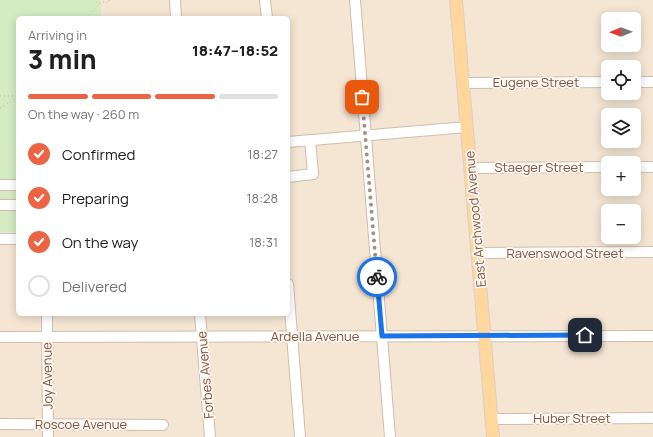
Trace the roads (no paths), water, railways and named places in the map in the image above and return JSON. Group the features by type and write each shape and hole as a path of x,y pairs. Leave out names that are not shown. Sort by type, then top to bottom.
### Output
{"main road":[{"name":"East Archwood Avenue","path":"456,0 494,437"}],"street":[{"path":"175,0 176,16"},
{"path":"265,0 267,16"},
{"path":"354,0 390,437"},
{"name":"Eugene Street","path":"463,83 601,82"},
{"path":"641,82 653,82"},
{"path":"290,142 467,127"},
{"path":"290,177 313,174 310,140"},
{"name":"Staeger Street","path":"471,168 601,167"},
{"path":"641,167 653,167"},
{"path":"0,185 16,185"},
{"path":"0,205 16,205"},
{"path":"0,239 16,239"},
{"name":"Ravenswood Street","path":"478,253 653,252"},
{"path":"290,310 300,437"},
{"name":"Joy Avenue","path":"47,316 48,437"},
{"name":"Forbes Avenue","path":"200,316 210,437"},
{"name":"Ardella Avenue","path":"0,337 653,336"},
{"name":"Huber Street","path":"492,419 653,418"},
{"name":"Roscoe Avenue","path":"0,424 162,425"}]}
